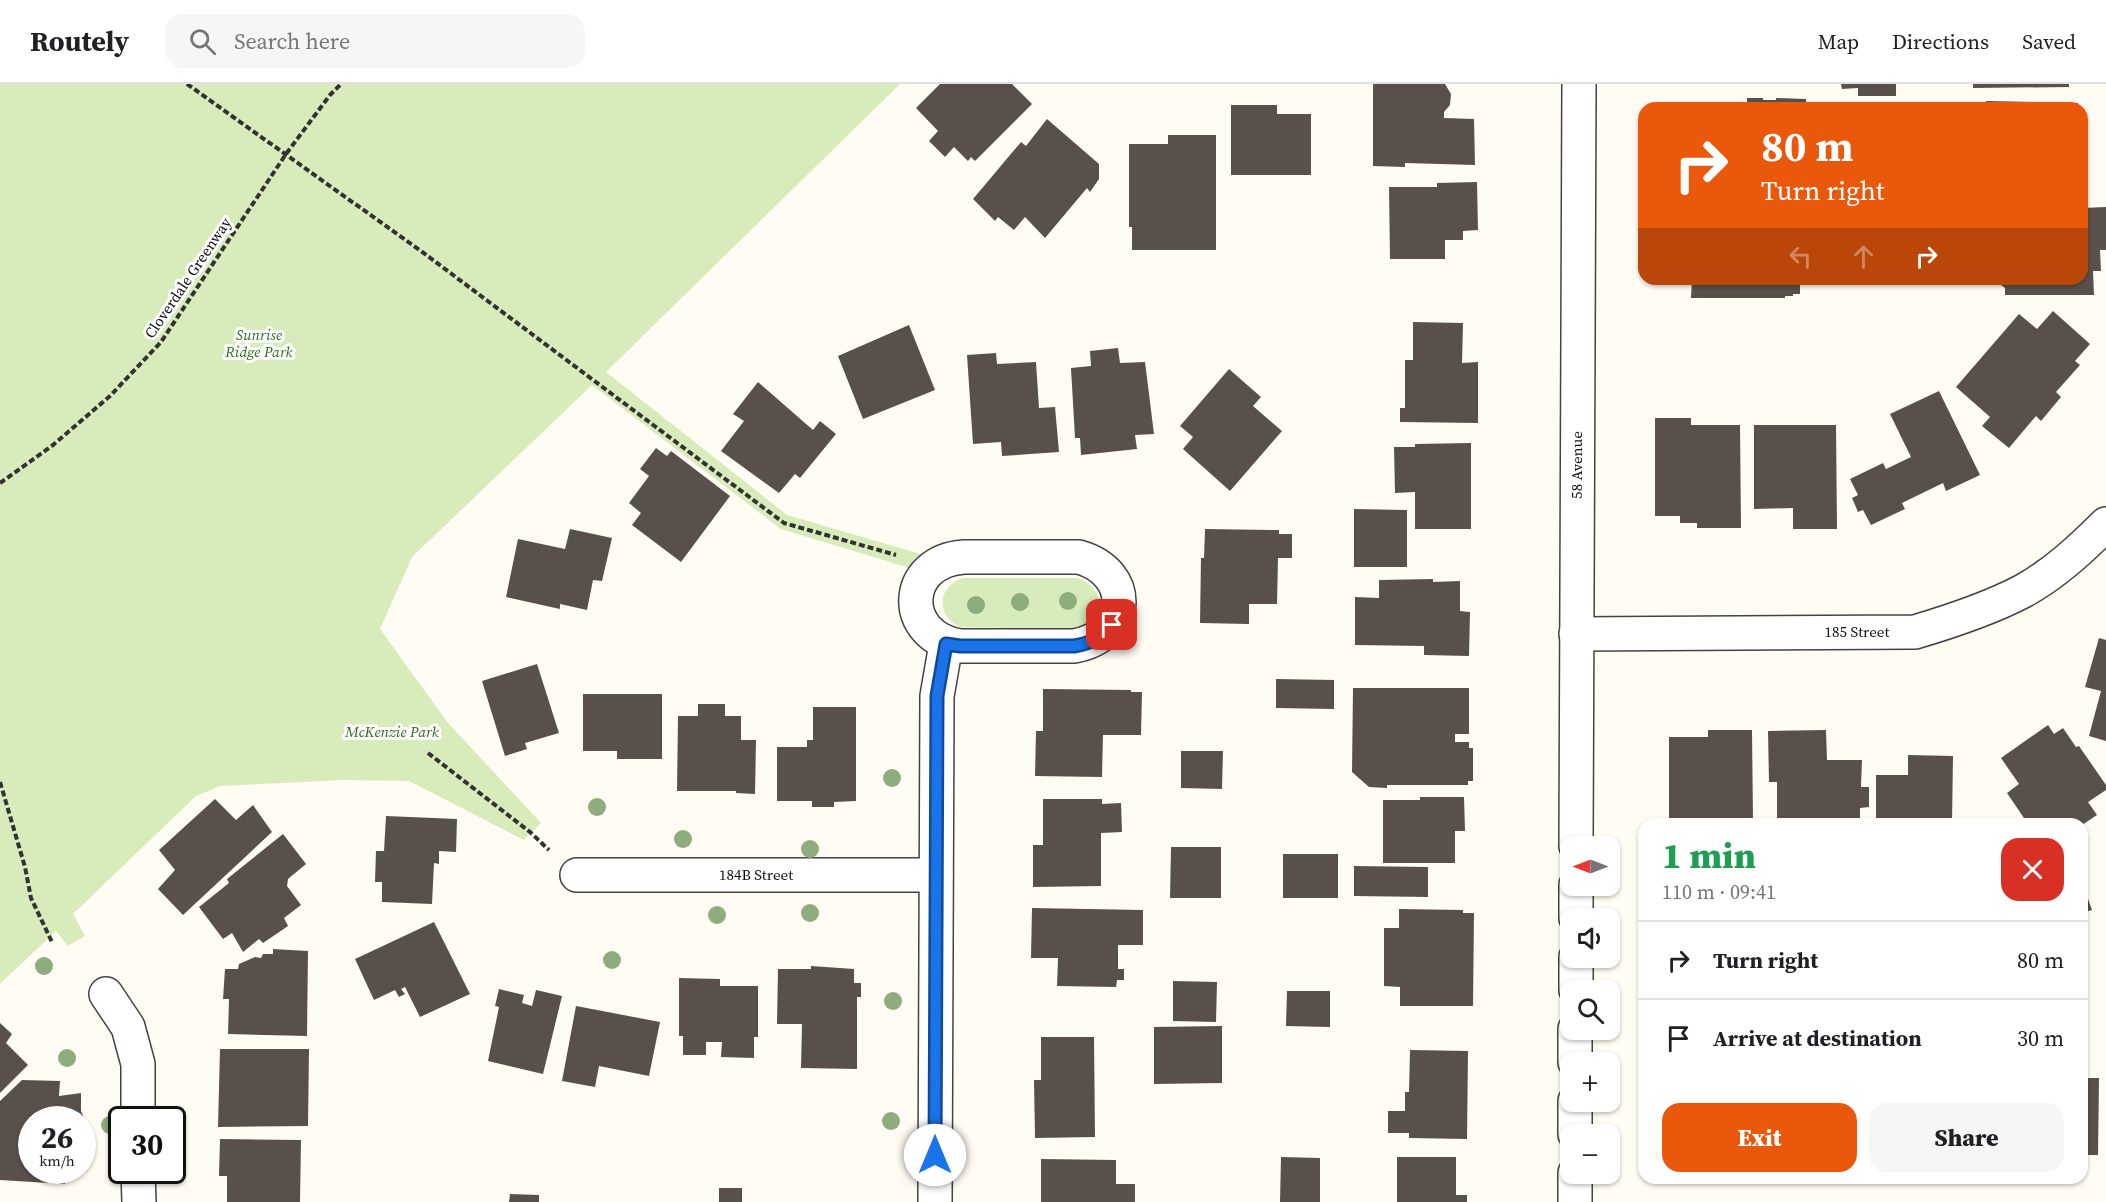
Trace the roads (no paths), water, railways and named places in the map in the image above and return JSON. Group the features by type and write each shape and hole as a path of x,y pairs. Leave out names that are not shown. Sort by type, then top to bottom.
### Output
{"street":[{"name":"58 Avenue","path":"1576,836 1579,84"},
{"name":"185 Street","path":"1576,634 1915,632 1960,618 2024,590 2075,555 2106,524"},
{"path":"1079,557 1093,561 1106,570 1119,596 1118,611 1112,625 1102,636 1089,644 960,646 946,644 933,636 924,626 915,599 926,573 937,563 950,558 1079,557"},
{"path":"935,1202 937,696 946,644"},
{"name":"184B Street","path":"577,875 936,874"},
{"path":"106,994 128,1027 138,1064 138,1106"},
{"path":"138,1184 139,1202"},
{"path":"1575,1184 1575,1202"}],"park label":[{"name":"Sunrise Ridge Park","path":"259,344"},
{"name":"McKenzie Park","path":"392,732"}]}
